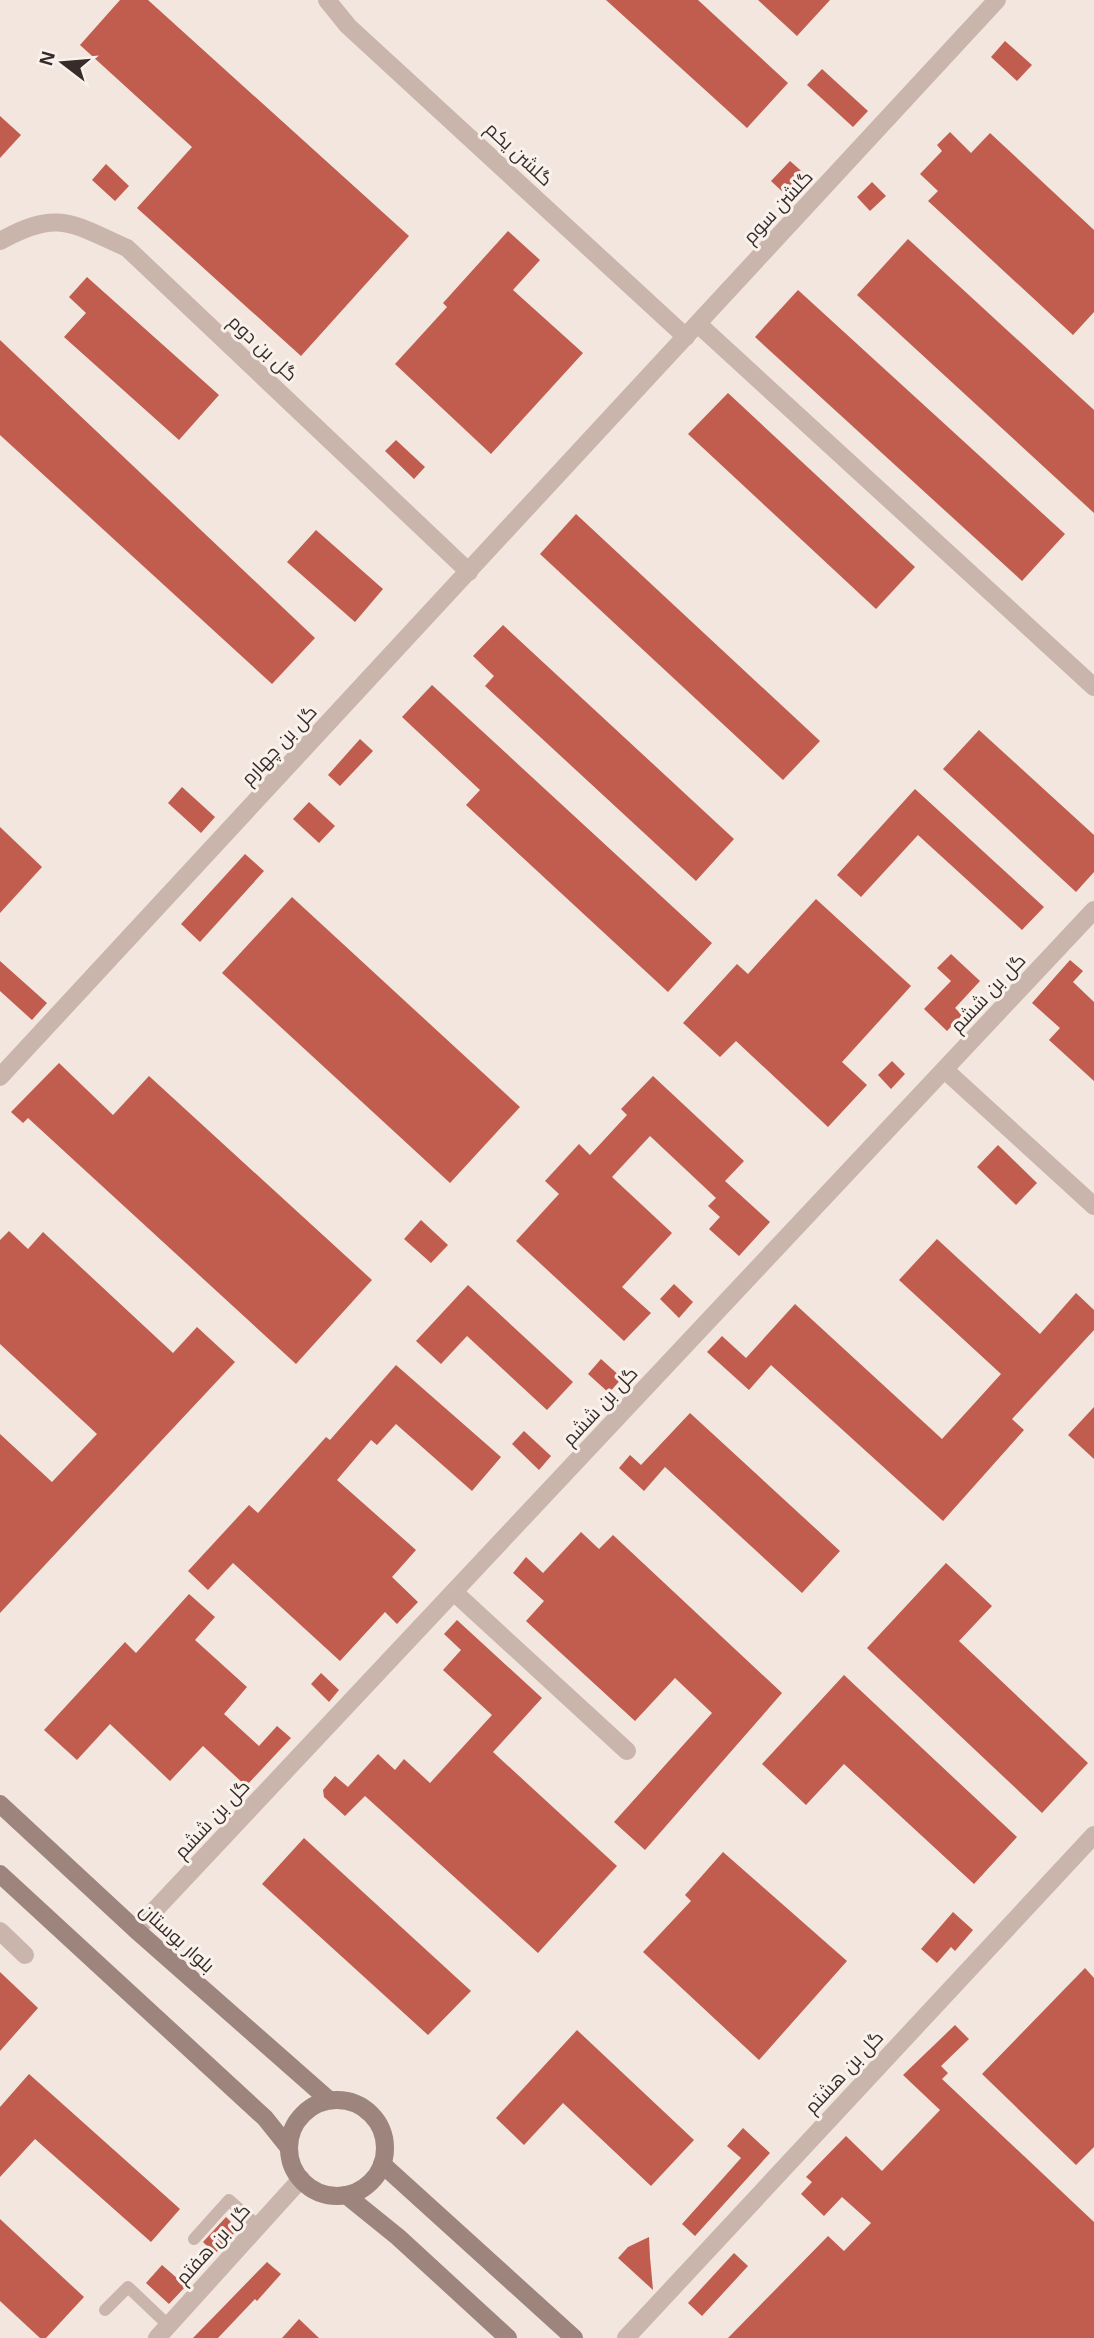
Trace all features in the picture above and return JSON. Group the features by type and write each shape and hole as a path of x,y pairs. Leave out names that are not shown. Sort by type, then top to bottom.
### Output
{"street":[{"name":"گلشن یکم","path":"327,0 348,26 1094,687"},
{"name":"گلشن سوم","path":"589,442 997,0"},
{"name":"گل بن دوم","path":"0,241 28,226 66,221 127,248 469,572"},
{"name":"گل بن چهارم","path":"0,1077 589,442"},
{"name":"گل بن ششم","path":"136,1930 1094,910"},
{"path":"946,1070 1094,1206"},
{"path":"454,1592 627,1751"},
{"name":"بلوار بوستان","path":"0,1804 136,1930 329,2100"},
{"name":"گل بن هشتم","path":"626,2338 1094,1835"},
{"path":"1,1876 265,2118 289,2148 301,2179 313,2189 329,2195 346,2195 368,2184 382,2164 384,2135 369,2111 343,2100 329,2100 313,2106 301,2117 292,2132 289,2148"},
{"path":"0,1931 25,1955"},
{"path":"382,2164 574,2338"},
{"name":"گل بن هفتم","path":"162,2332 301,2179"},
{"path":"346,2195 398,2237 508,2338"}],"lane":[{"path":"194,2239 229,2200 258,2226"},
{"path":"105,2310 128,2287 162,2332"}],"building":[{"path":"120,0 148,0 409,236 301,356 137,208 192,147 80,45"},
{"path":"606,0 698,0 788,83 747,128"},
{"path":"758,0 830,0 797,36"},
{"path":"1005,41 1032,65 1017,81 991,57"},
{"path":"822,69 868,111 853,127 807,85"},
{"path":"0,116 21,135 0,158"},
{"path":"950,132 971,153 990,133 1094,230 1094,312 1073,335 928,201 938,191 920,174 942,151 937,145"},
{"path":"790,161 807,176 788,197 771,181"},
{"path":"106,164 129,186 115,201 92,180"},
{"path":"872,182 886,196 870,211 857,197"},
{"path":"508,231 540,260 513,290 583,353 491,454 395,364 447,307 443,303"},
{"path":"908,239 1094,410 1094,513 857,295"},
{"path":"87,277 219,395 179,440 64,337 86,313 69,297"},
{"path":"798,290 1065,534 1022,581 755,337"},
{"path":"0,340 315,638 272,684 0,435"},
{"path":"728,393 915,567 876,609 688,434"},
{"path":"396,440 425,467 414,479 385,451"},
{"path":"576,514 820,741 783,780 540,554"},
{"path":"316,530 383,589 355,622 287,562"},
{"path":"503,625 734,839 696,881 485,686 494,676 473,656"},
{"path":"432,685 712,943 668,992 466,805 480,790 402,717"},
{"path":"979,730 1094,835 1094,872 1076,892 943,769"},
{"path":"360,739 373,751 340,786 328,775"},
{"path":"182,787 215,817 201,833 168,803"},
{"path":"915,789 1044,907 1022,930 918,835 861,897 837,875"},
{"path":"309,802 335,826 319,843 293,819"},
{"path":"0,827 42,867 0,913"},
{"path":"245,854 264,871 200,942 181,924"},
{"path":"292,897 520,1107 450,1183 222,973"},
{"path":"816,899 911,986 842,1062 867,1085 828,1127 736,1041 720,1057 683,1023 737,964 748,974"},
{"path":"951,954 980,981 955,1008 962,1015 947,1031 924,1009 951,981 937,968"},
{"path":"1070,960 1083,971 1073,982 1094,1002 1094,1081 1049,1040 1060,1028 1032,1003"},
{"path":"0,961 47,1003 32,1020 0,991"},
{"path":"892,1061 905,1074 891,1089 878,1075"},
{"path":"59,1063 113,1115 149,1076 372,1280 296,1364 28,1118 23,1123 11,1112"},
{"path":"653,1076 744,1161 725,1181 770,1222 739,1256 709,1229 720,1217 708,1206 716,1198 650,1136 612,1177 672,1233 622,1287 651,1313 624,1341 516,1241 559,1194 545,1181 579,1144 590,1155 627,1115 621,1109"},
{"path":"998,1145 1037,1183 1016,1205 977,1167"},
{"path":"421,1220 448,1245 431,1263 404,1239"},
{"path":"9,1231 28,1249 43,1232 173,1353 197,1327 235,1362 0,1613 0,1434 52,1482 97,1434 0,1344 0,1240"},
{"path":"937,1239 1040,1334 1076,1293 1094,1310 1094,1330 1012,1419 1024,1430 943,1521 771,1365 749,1390 707,1352 722,1336 746,1358 795,1304 942,1439 1001,1374 899,1280"},
{"path":"674,1284 693,1302 679,1318 660,1299"},
{"path":"468,1285 573,1382 547,1410 467,1336 441,1364 416,1341"},
{"path":"601,1359 622,1378 609,1393 588,1374"},
{"path":"396,1365 501,1457 472,1491 396,1424 377,1445 371,1440 337,1480 416,1550 392,1577 418,1602 397,1624 385,1612 340,1661 233,1563 208,1590 188,1571 249,1505 258,1513 326,1437 330,1440"},
{"path":"1094,1407 1094,1459 1068,1435"},
{"path":"690,1413 840,1551 802,1593 665,1467 644,1491 619,1468 630,1455 641,1465"},
{"path":"524,1431 551,1456 539,1470 512,1444"},
{"path":"581,1532 599,1549 613,1535 782,1693 645,1850 614,1822 712,1713 675,1678 635,1721 526,1621 544,1601 513,1573 526,1557 543,1573"},
{"path":"946,1563 992,1606 959,1641 1088,1763 1042,1813 867,1648"},
{"path":"189,1594 215,1617 195,1640 247,1687 224,1714 259,1746 277,1726 291,1738 246,1786 203,1746 170,1781 110,1724 77,1760 44,1730 125,1642 136,1653"},
{"path":"457,1620 542,1698 493,1752 617,1866 538,1953 365,1796 345,1816 324,1797 323,1790 335,1776 348,1787 378,1754 395,1770 404,1759 430,1783 492,1715 443,1670 461,1650 444,1634"},
{"path":"321,1673 339,1690 329,1702 311,1684"},
{"path":"844,1675 1017,1837 974,1884 844,1764 806,1805 762,1764"},
{"path":"304,1838 471,1991 428,2035 262,1884"},
{"path":"723,1852 847,1961 759,2060 643,1952 691,1901 685,1895"},
{"path":"953,1912 973,1930 955,1951 951,1947 937,1963 921,1949"},
{"path":"1085,1968 1094,1978 1094,2147 1076,2165 982,2074"},
{"path":"0,1972 38,2008 0,2051"},
{"path":"955,2025 969,2039 941,2066 948,2073 942,2079 1094,2222 1094,2338 728,2338 828,2236 844,2251 871,2223 842,2197 824,2216 801,2194 812,2182 806,2177 846,2136 882,2171 940,2110 903,2075"},
{"path":"577,2030 694,2140 651,2186 563,2103 524,2145 496,2118"},
{"path":"29,2074 180,2209 151,2242 35,2139 0,2177 0,2107"},
{"path":"743,2128 770,2153 695,2236 682,2224 741,2158 727,2146"},
{"path":"226,2217 238,2229 215,2254 203,2242"},
{"path":"0,2219 84,2297 46,2338 40,2338 0,2301"},
{"path":"649,2237 653,2290 618,2258 628,2247"},
{"path":"734,2253 748,2266 702,2316 688,2303"},
{"path":"267,2262 281,2274 257,2301 255,2299 218,2338 193,2338"},
{"path":"162,2265 186,2286 169,2304 146,2283"},
{"path":"299,2319 319,2338 282,2338"}]}
